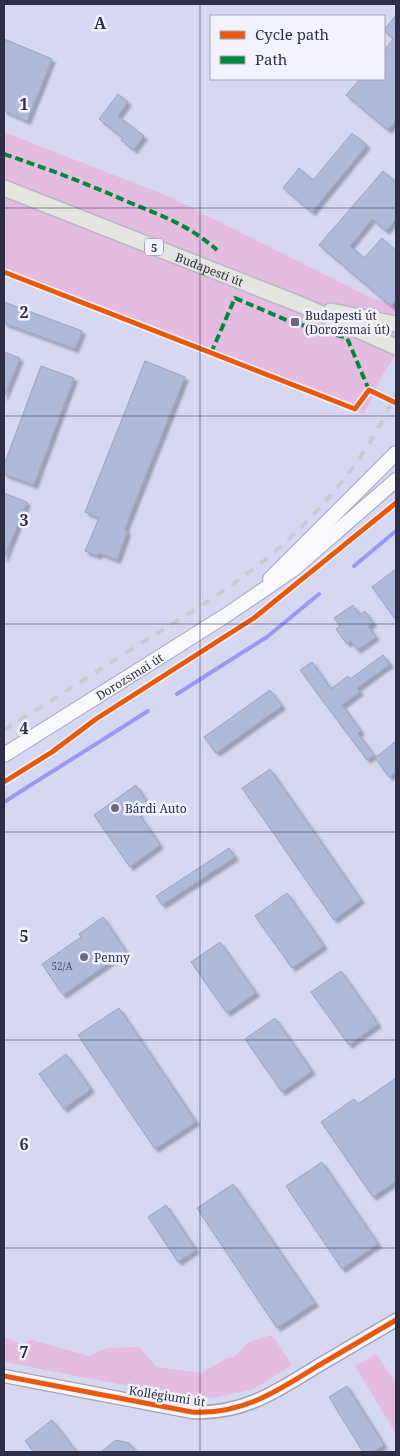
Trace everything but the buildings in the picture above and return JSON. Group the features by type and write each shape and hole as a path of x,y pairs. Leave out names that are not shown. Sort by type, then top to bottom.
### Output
{"main road":[{"name":"Budapesti út","path":"4,188 304,306 396,347"},
{"name":"Budapesti út","path":"304,306 396,324"},
{"name":"Dorozsmai út","path":"252,597 396,453"},
{"name":"Dorozsmai út","path":"4,755 294,569 396,480"}],"street":[{"name":"Kollégiumi út","path":"4,1376 192,1412 224,1411 246,1406 267,1397 396,1320"}],"shaded area":[{"path":"4,132 170,197 372,298 396,305 396,354 382,376 364,414 4,276"},
{"path":"272,1335 292,1365 254,1389 215,1398 160,1392 4,1362 4,1337 20,1344 32,1340 89,1356 107,1348 140,1347 156,1367 202,1373 225,1359 235,1356 248,1342"},
{"path":"376,1354 396,1383 396,1434 355,1366"}],"waterway":[{"path":"354,566 396,531"},
{"path":"177,694 267,637 319,594"},
{"path":"4,802 148,711"}],"railway":[{"path":"4,730 202,605 264,561 309,519 349,472 383,420 396,393"}],"marked path":[{"path":"4,154 81,182 162,216 185,227 217,250"},
{"path":"211,353 235,298 291,322 347,338 369,390"}],"cycle path":[{"path":"4,272 355,409 369,390 396,403"},
{"path":"4,782 52,752 96,719 254,618 396,503"},
{"path":"4,1376 192,1412 226,1410 242,1406 272,1393 396,1320"}],"place":[{"name":"Budapesti út (Dorozsmai út)","path":"295,322"},
{"name":"Bárdi Auto","path":"115,808"},
{"name":"Penny","path":"84,957"}]}
